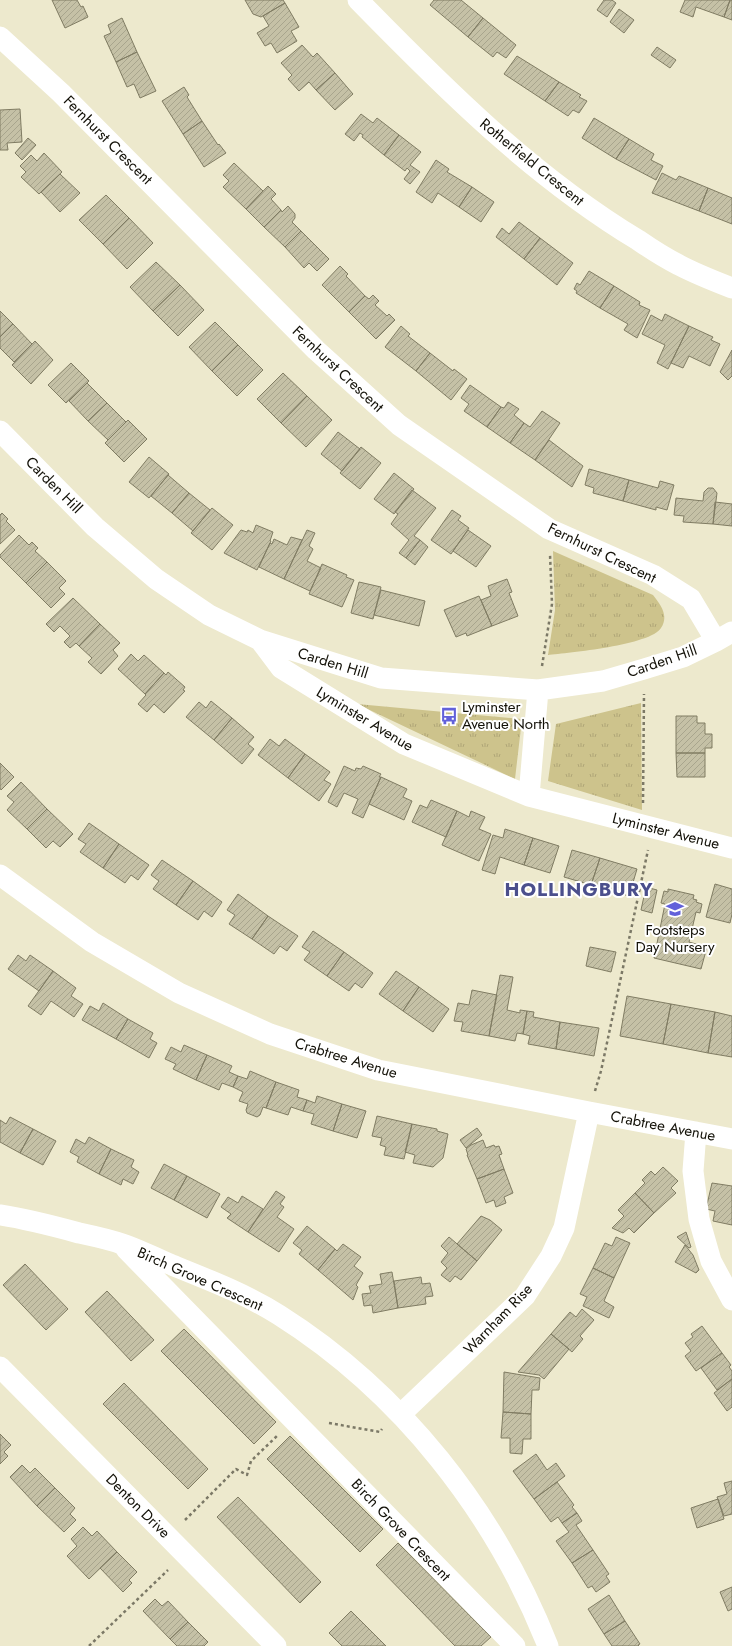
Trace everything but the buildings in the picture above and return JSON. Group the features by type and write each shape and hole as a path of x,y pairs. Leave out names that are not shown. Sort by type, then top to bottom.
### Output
{"street":[{"name":"Rotherfield Crescent","path":"358,0 407,51 501,139 560,189 618,228 678,265 732,288"},
{"name":"Fernhurst Crescent","path":"0,37 61,93 316,350 399,425 549,529 652,575 691,599 724,636"},
{"name":"Carden Hill","path":"0,431 94,527 156,579 209,615 260,640 381,678 538,690 603,681 683,656 724,636"},
{"name":"Lyminster Avenue","path":"260,640 281,668 404,744 529,796 732,848"},
{"path":"529,796 538,690"},
{"name":"Crabtree Avenue","path":"0,875 92,942 112,954 179,993 270,1034 378,1070 732,1139"},
{"name":"Warnham Rise","path":"401,1414 525,1296 551,1256 564,1228 589,1112"},
{"path":"696,1132 693,1172 698,1219 711,1261 732,1300"},
{"name":"Birch Grove Crescent","path":"0,1215 23,1218 120,1243 235,1291 278,1314 321,1344 359,1375 401,1414 447,1469 497,1541 538,1622 548,1646"},
{"name":"Birch Grove Crescent","path":"120,1243 514,1646"},
{"name":"Denton Drive","path":"0,1367 169,1536 276,1646"}],"path":[{"path":"538,690 552,604 549,529"},
{"path":"601,1071 648,826 644,669"},
{"path":"169,1536 236,1469 247,1475 251,1461 293,1420 300,1417 380,1432 390,1420 401,1414"},
{"path":"89,1646 185,1554"}],"green space":[{"path":"553,551 653,595 659,603 664,615 661,628 654,634 626,643 590,650 548,655 555,610"},
{"path":"641,703 642,810 548,781 556,724"},
{"path":"357,704 522,719 515,779"}],"place":[{"name":"Lyminster Avenue North","path":"449,716"},
{"name":"Footsteps Day Nursery","path":"675,909"}],"district":[{"name":"HOLLINGBURY","path":"579,889"}]}
